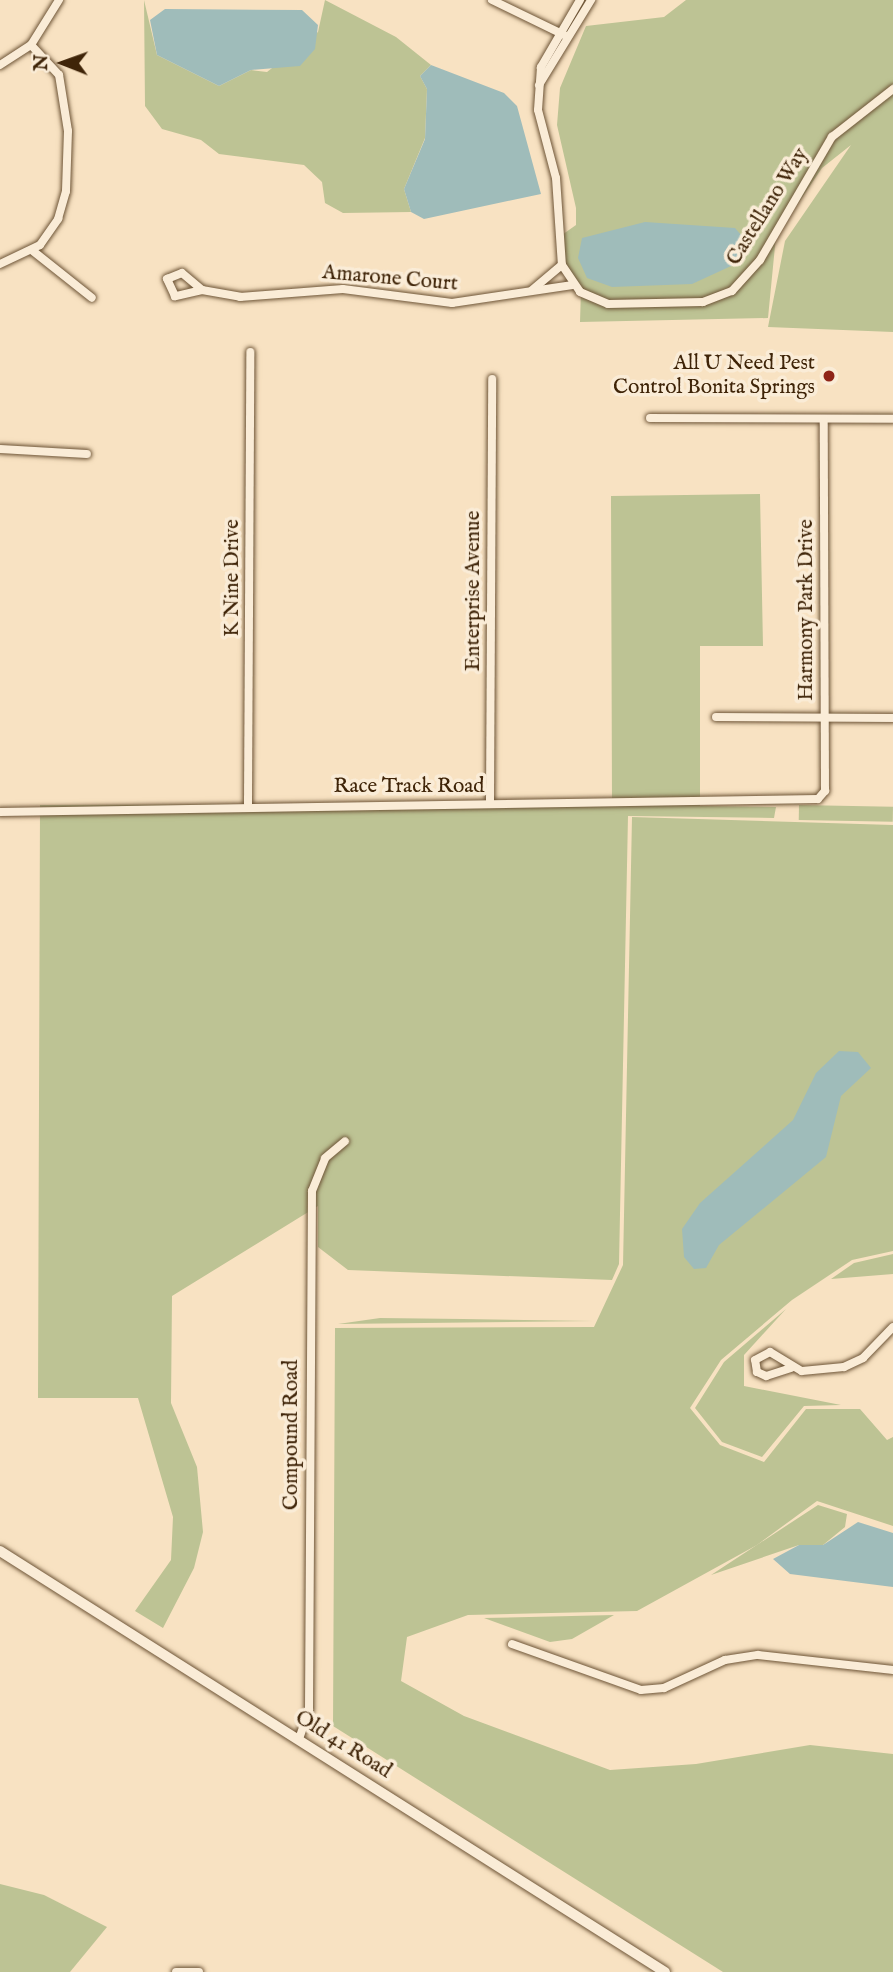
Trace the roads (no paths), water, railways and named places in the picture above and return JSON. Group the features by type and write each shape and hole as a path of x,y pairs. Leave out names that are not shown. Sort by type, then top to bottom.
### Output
{"street":[{"path":"0,65 31,45 59,0"},
{"path":"492,0 570,38"},
{"path":"573,285 562,265 556,178 538,110 541,66 580,0"},
{"path":"539,85 591,0"},
{"path":"0,264 33,251 61,211 68,142 56,67 31,45"},
{"name":"Castellano Way","path":"573,285 608,304 717,300 760,260 832,136 893,89"},
{"path":"33,251 92,298"},
{"path":"532,290 562,265"},
{"name":"Amarone Court","path":"202,290 247,297 368,290 452,303 573,285"},
{"name":"K Nine Drive","path":"248,804 250,352"},
{"name":"Enterprise Avenue","path":"490,804 492,379"},
{"path":"650,418 893,419"},
{"name":"Harmony Park Drive","path":"818,799 824,791 824,419"},
{"path":"0,449 87,454"},
{"path":"716,718 893,718"},
{"name":"Race Track Road","path":"0,812 248,804 490,804 818,799"},
{"name":"Compound Road","path":"299,1739 309,1710 312,1191 325,1158 345,1140"},
{"path":"792,1368 844,1367 863,1358 893,1327"},
{"name":"Old 41 Road","path":"0,1551 665,1972"},
{"path":"512,1644 641,1690 664,1688 725,1660 758,1655 893,1670"},
{"path":"176,1972 199,1972"}],"water":[{"path":"165,9 302,10 318,25 315,49 300,66 251,70 219,86 157,55 150,20"},
{"path":"431,65 504,93 517,106 541,194 424,219 411,212 404,189 425,139 427,89 420,76"},
{"path":"645,222 735,228 742,236 742,261 692,284 612,287 587,278 578,258 582,238"},
{"path":"839,1051 858,1052 871,1068 841,1096 826,1157 719,1245 706,1268 694,1269 684,1257 682,1229 700,1203 793,1120 816,1073"},
{"path":"858,1522 893,1533 893,1587 790,1574 773,1559 799,1545 823,1545"}],"place":[{"name":"All U Need Pest Control Bonita Springs","path":"829,376"}]}
